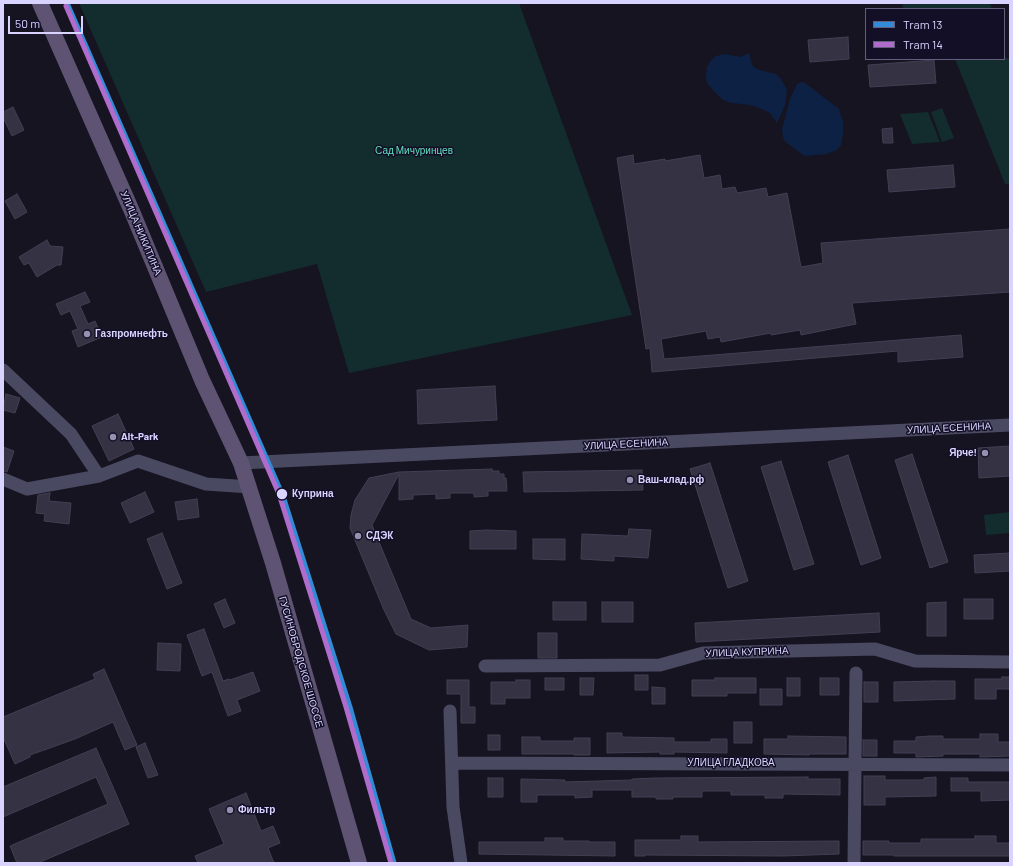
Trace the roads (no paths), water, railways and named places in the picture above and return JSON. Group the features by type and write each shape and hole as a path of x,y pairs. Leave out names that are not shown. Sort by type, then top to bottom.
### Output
{"main road":[{"name":"УЛИЦА НИКИТИНА","path":"40,3 131,209 202,380 241,463"},
{"name":"ГУСИНОБРОДСКОЕ ШОССЕ","path":"241,463 250,486 359,863"}],"street":[{"path":"4,369 71,434 99,476"},
{"name":"УЛИЦА ЕСЕНИНА","path":"241,463 1010,425"},
{"path":"3,479 27,489 99,476 138,461 206,484 250,486"},
{"name":"УЛИЦА КУПРИНА","path":"485,666 660,666 703,653 875,649 915,661 1010,662"},
{"path":"854,863 856,673"},
{"path":"450,711 453,807 461,863"},
{"name":"УЛИЦА ГЛАДКОВА","path":"452,763 855,763 1010,765"}],"water":[{"path":"749,53 752,65 755,68 776,74 781,79 787,90 785,105 777,123 770,113 762,109 751,105 732,103 723,100 707,83 707,67 716,56 725,54 741,57"},
{"path":"802,82 839,109 843,122 843,134 841,145 837,150 826,154 805,156 785,141 782,129 790,99 797,84"}],"tram line":[{"name":"13","path":"67,3 283,496 350,707 394,863"},
{"name":"14","path":"66,6 279,494 346,707 391,863"}],"place":[{"name":"Газпромнефть","path":"87,334"},
{"name":"Alt-Park","path":"113,437"},
{"name":"Ярче!","path":"985,453"},
{"name":"Ваш-клад.рф","path":"630,480"},
{"name":"Куприна","path":"282,494"},
{"name":"СДЭК","path":"358,536"},
{"name":"Фильтр","path":"230,810"}],"park label":[{"name":"Сад Мичуринцев","path":"414,151"}]}
